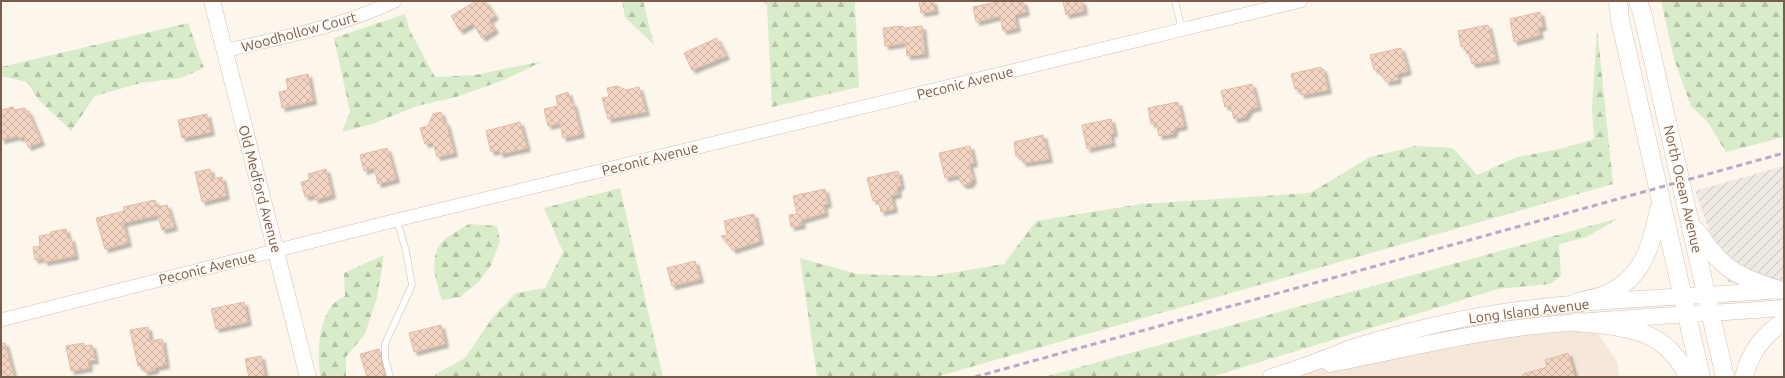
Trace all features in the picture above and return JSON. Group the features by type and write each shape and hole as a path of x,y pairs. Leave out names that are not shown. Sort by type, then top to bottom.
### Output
{"main road":[{"name":"North Ocean Avenue","path":"1618,1 1620,20 1701,377"},
{"name":"North Ocean Avenue","path":"1638,1 1643,16 1691,222 1725,377"},
{"path":"1577,302 1606,294 1618,288 1636,271 1650,248 1661,202"},
{"path":"1691,222 1706,245 1726,267 1750,280 1782,290"},
{"path":"1576,322 1624,327 1648,334 1671,350 1688,377"},
{"path":"1744,377 1748,363 1762,339 1774,328 1784,322"}],"street":[{"name":"Old Medford Avenue","path":"212,1 308,377"},
{"name":"Woodhollow Court","path":"224,51 331,26 370,13 395,1"},
{"name":"Peconic Avenue","path":"1,320 397,220 1300,1"},
{"name":"Long Island Avenue","path":"1276,376 1353,348 1430,326 1501,312 1577,302 1609,302 1782,290"},
{"name":"Long Island Avenue","path":"1276,376 1448,339 1518,328 1576,322 1784,308"}],"lane":[{"path":"1175,1 1182,30"},
{"path":"390,377 385,358 385,344 412,285 406,251 397,220"}],"shaded area":[{"path":"1784,166 1784,283 1728,283 1695,191"},
{"path":"1577,302 1617,362 1620,377 1271,377 1353,348"}],"green space":[{"path":"622,1 643,1 654,45 625,17"},
{"path":"762,1 857,1 855,3 859,87 772,107 767,6"},
{"path":"1661,1 1784,1 1784,137 1726,152 1707,121 1691,106 1674,59"},
{"path":"405,14 409,29 435,77 475,75 543,61 504,80 456,97 417,106 372,124 342,132 350,112 334,38"},
{"path":"188,23 204,68 181,78 141,83 95,96 71,131 38,99 27,82 1,76 1,67"},
{"path":"1597,27 1613,184 936,377 817,377 800,258 857,274 933,276 1004,264 1036,221 1141,204 1310,193 1370,157 1416,146 1453,148 1477,175 1517,157 1564,148 1594,139 1592,107"},
{"path":"620,188 663,377 434,377 436,374 465,358 493,317 516,293 545,288 563,252 544,208"},
{"path":"1619,218 1587,237 1559,244 1561,276 1550,284 1498,289 1211,377 1044,377"},
{"path":"469,224 497,226 500,241 491,265 478,283 460,297 442,300 434,270 435,256 442,242"},
{"path":"384,255 377,298 365,334 346,357 346,377 321,377 319,351 321,332 326,315 330,308 345,296 344,273"}],"building":[{"path":"476,1 485,1 495,16 489,20 495,30 482,38 473,23 460,31 451,16"},
{"path":"919,1 933,1 935,11 921,13"},
{"path":"1001,1 1023,1 1026,12 1014,15 1017,28 1003,31 1000,16 976,22 973,7"},
{"path":"1063,1 1082,1 1084,11 1066,15"},
{"path":"1540,12 1543,27 1538,28 1540,35 1514,42 1510,19"},
{"path":"1488,25 1496,60 1472,64 1465,46 1461,47 1458,31"},
{"path":"903,26 904,28 922,26 925,54 907,56 906,43 885,46 883,28"},
{"path":"717,38 726,56 692,70 684,53"},
{"path":"1401,48 1408,71 1397,74 1398,80 1386,82 1384,76 1381,76 1379,69 1374,70 1370,55"},
{"path":"1321,67 1321,69 1323,69 1328,90 1301,95 1300,88 1295,89 1291,74"},
{"path":"308,74 313,101 282,108 279,92 288,90 286,79"},
{"path":"1252,84 1258,107 1250,109 1245,117 1234,119 1230,105 1225,107 1221,91"},
{"path":"617,86 626,90 639,87 646,112 608,119 602,98 609,97 607,88"},
{"path":"568,92 571,103 573,103 581,134 563,138 560,123 548,126 544,109 558,106 556,96"},
{"path":"1178,102 1184,126 1175,128 1173,134 1159,136 1156,123 1151,124 1148,108"},
{"path":"13,107 14,110 25,108 26,111 28,111 41,142 28,147 24,137 19,138 18,136 1,140 1,110"},
{"path":"441,112 444,123 446,122 454,153 437,157 433,142 425,144 420,128 428,126 433,114"},
{"path":"207,114 211,132 182,138 178,120"},
{"path":"1111,119 1114,133 1110,134 1112,143 1087,149 1082,125"},
{"path":"520,122 527,148 500,154 499,150 491,152 486,131"},
{"path":"1043,135 1049,159 1023,163 1021,156 1016,156 1014,142"},
{"path":"970,146 974,163 969,164 973,179 970,184 964,185 960,182 959,175 945,178 939,153"},
{"path":"387,148 396,179 378,184 374,168 364,171 360,155"},
{"path":"210,169 212,179 222,177 226,196 202,202 195,172"},
{"path":"326,169 332,195 315,200 314,195 305,197 301,182 309,180 308,174"},
{"path":"898,171 901,186 897,187 898,194 891,196 894,209 881,212 878,200 873,201 867,178"},
{"path":"825,189 828,204 823,205 825,213 801,220 802,225 791,227 789,215 797,214 793,196"},
{"path":"155,200 156,207 167,205 174,227 162,230 158,215 123,223 128,243 105,249 96,218 124,211 123,207"},
{"path":"754,214 760,241 733,250 721,236 727,235 724,221"},
{"path":"66,229 68,239 71,238 75,256 44,262 44,258 35,260 33,247 40,246 39,236"},
{"path":"695,261 700,279 672,286 667,268"},
{"path":"244,302 248,322 216,329 211,309"},
{"path":"441,325 445,344 414,352 409,333"},
{"path":"148,327 150,341 162,339 166,365 155,367 155,370 144,372 143,365 138,366 130,330"},
{"path":"1,343 5,343 14,377 1,377"},
{"path":"84,343 84,346 92,345 95,360 88,361 89,368 71,371 66,346"},
{"path":"379,349 385,377 367,377 360,354"},
{"path":"1568,353 1575,377 1523,377 1523,374 1547,367 1545,360"},
{"path":"261,356 265,377 249,377 245,359"}],"railway":[{"path":"975,377 1784,153"}]}
